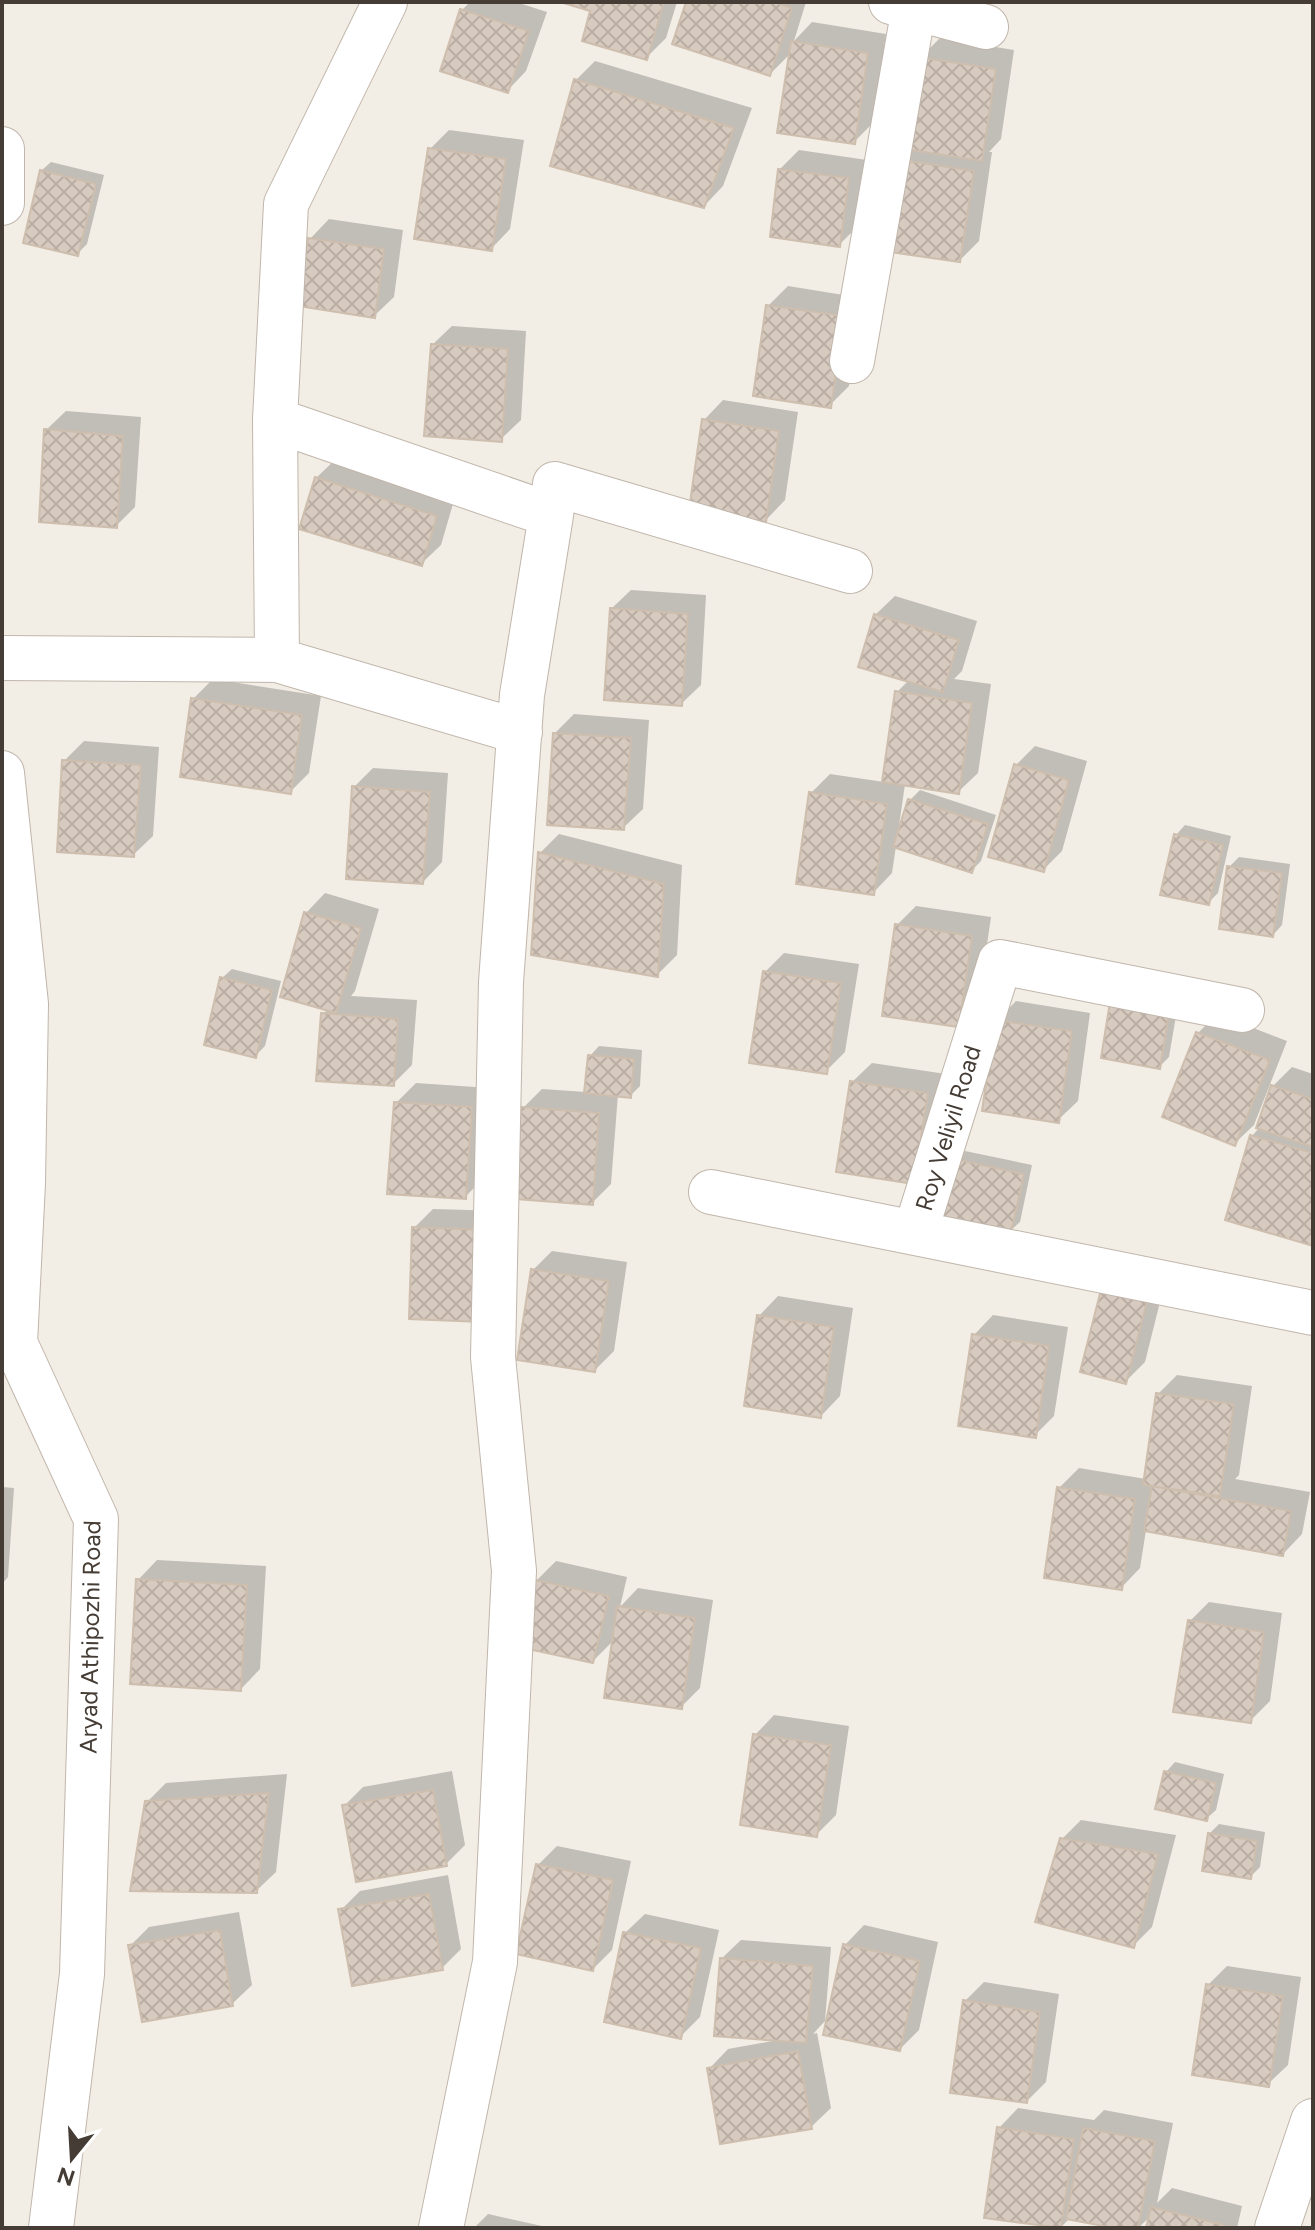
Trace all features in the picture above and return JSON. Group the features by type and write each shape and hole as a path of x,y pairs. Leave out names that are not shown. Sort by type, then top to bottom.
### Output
{"street":[{"path":"277,660 275,420 286,204 385,2"},
{"path":"852,361 907,4 986,27"},
{"path":"2,149 2,203"},
{"path":"275,420 551,515"},
{"path":"441,2228 495,1962 514,1571 493,1357 501,982 522,695 555,484 850,571"},
{"path":"2,658 277,660 520,732"},
{"name":"Aryad Athipozhi Road","path":"2,773 26,1004 23,1183 15,1343 96,1519 82,1974 51,2228"},
{"name":"Roy Veliyil Road","path":"1242,1010 1000,962 915,1233 1313,1313"},
{"path":"711,1192 915,1233"},
{"path":"1277,2228 1313,2121"}],"building":[{"path":"560,2 664,2 647,60 582,41 590,11"},
{"path":"686,2 774,2 792,8 770,76 672,44"},
{"path":"460,9 529,31 508,93 440,71"},
{"path":"791,41 868,53 855,144 777,133"},
{"path":"918,57 996,69 982,161 905,149"},
{"path":"574,79 734,128 704,208 550,166"},
{"path":"428,148 506,159 492,251 414,239"},
{"path":"896,159 974,171 960,262 883,251"},
{"path":"778,169 849,178 840,247 770,237"},
{"path":"40,170 96,184 78,256 23,243"},
{"path":"308,238 384,249 375,318 298,306"},
{"path":"766,305 844,316 831,408 753,396"},
{"path":"431,344 508,349 502,442 424,436"},
{"path":"702,419 779,431 766,522 689,510"},
{"path":"44,429 123,436 117,528 39,522"},
{"path":"315,477 437,516 422,566 299,529"},
{"path":"610,608 688,614 682,706 604,700"},
{"path":"874,614 959,640 943,692 858,667"},
{"path":"895,691 972,703 959,794 882,782"},
{"path":"191,698 302,715 291,794 180,777"},
{"path":"553,733 631,738 624,830 547,825"},
{"path":"62,760 141,765 134,857 57,852"},
{"path":"1014,764 1069,780 1044,872 988,857"},
{"path":"352,786 430,792 423,884 346,879"},
{"path":"809,792 887,804 874,895 796,884"},
{"path":"908,799 988,824 972,873 893,847"},
{"path":"1174,834 1223,845 1209,905 1160,895"},
{"path":"538,852 664,884 658,977 531,955"},
{"path":"1227,866 1282,873 1273,937 1219,929"},
{"path":"304,912 361,928 336,1013 280,997"},
{"path":"895,924 972,936 959,1027 882,1016"},
{"path":"763,971 841,983 827,1074 749,1063"},
{"path":"220,977 272,990 256,1058 204,1045"},
{"path":"1110,1002 1169,1013 1160,1069 1101,1058"},
{"path":"321,1013 398,1019 394,1086 316,1081"},
{"path":"995,1020 1072,1031 1059,1123 982,1111"},
{"path":"1196,1032 1270,1060 1235,1146 1162,1117"},
{"path":"588,1055 634,1059 631,1098 584,1093"},
{"path":"850,1081 928,1093 914,1184 836,1172"},
{"path":"1271,1085 1313,1099 1313,1147 1256,1128"},
{"path":"394,1102 472,1107 466,1199 387,1194"},
{"path":"521,1107 599,1113 593,1205 516,1199"},
{"path":"1250,1135 1313,1153 1313,1246 1225,1220"},
{"path":"954,1159 1024,1174 1011,1233 942,1219"},
{"path":"412,1227 486,1230 482,1322 409,1319"},
{"path":"531,1269 609,1281 595,1372 517,1360"},
{"path":"1104,1278 1150,1290 1126,1384 1080,1372"},
{"path":"757,1315 834,1327 821,1418 744,1406"},
{"path":"972,1334 1049,1346 1036,1438 958,1426"},
{"path":"1156,1393 1234,1404 1220,1496 1143,1485"},
{"path":"1152,1486 1291,1511 1283,1556 1144,1531"},
{"path":"1057,1487 1135,1499 1122,1590 1044,1578"},
{"path":"136,1579 247,1585 241,1691 130,1684"},
{"path":"535,1580 609,1596 593,1663 519,1647"},
{"path":"617,1606 695,1618 682,1709 604,1698"},
{"path":"1188,1620 1264,1632 1251,1723 1173,1712"},
{"path":"753,1734 831,1745 817,1837 740,1825"},
{"path":"1164,1771 1216,1783 1207,1821 1155,1809"},
{"path":"433,1790 447,1866 356,1882 342,1805"},
{"path":"269,1793 257,1893 130,1891 145,1801"},
{"path":"1208,1833 1257,1841 1251,1879 1202,1871"},
{"path":"1060,1838 1158,1854 1134,1948 1035,1922"},
{"path":"536,1864 613,1880 593,1971 516,1954"},
{"path":"429,1894 443,1970 352,1986 338,1909"},
{"path":"220,1930 233,2006 142,2022 128,1945"},
{"path":"623,1932 701,1948 681,2039 604,2022"},
{"path":"843,1944 920,1961 900,2051 823,2035"},
{"path":"720,1958 813,1966 806,2043 714,2036"},
{"path":"1206,1984 1283,1996 1269,2087 1192,2075"},
{"path":"963,2000 1040,2012 1027,2103 950,2093"},
{"path":"798,2051 812,2129 720,2144 707,2068"},
{"path":"997,2127 1074,2139 1061,2228 984,2218"},
{"path":"1083,2128 1155,2141 1138,2228 1114,2228 1066,2219"},
{"path":"1151,2207 1224,2225 1223,2228 1146,2228"}]}
